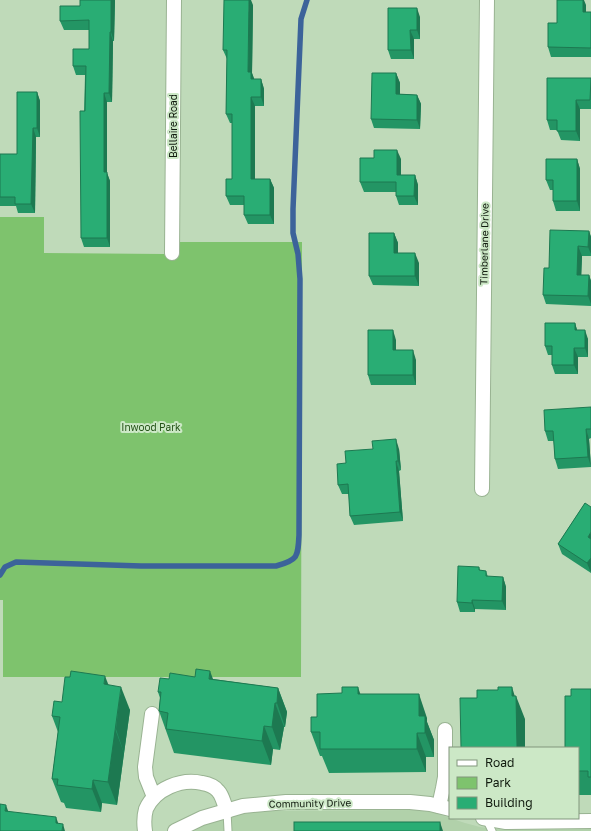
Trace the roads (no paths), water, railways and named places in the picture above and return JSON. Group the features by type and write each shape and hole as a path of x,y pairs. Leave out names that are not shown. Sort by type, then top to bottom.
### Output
{"street":[{"name":"Bellaire Road","path":"172,253 174,0"},
{"name":"Timberlane Drive","path":"482,489 487,0"},
{"path":"152,714 145,767 146,777 154,798"},
{"path":"444,808 445,730"},
{"path":"145,831 144,819 146,809 154,798 172,785 185,782 208,784 219,792 227,811"},
{"name":"Community Drive","path":"174,831 202,818 243,806 286,802 410,802 430,804 444,808"},
{"path":"487,823 591,821"}],"lane":[{"path":"227,811 228,831"}],"waterway":[{"path":"0,575 5,567 16,562 141,566 276,566 289,562 297,553 299,535 300,279 298,254 293,233 293,209 301,19 307,0"}],"park label":[{"name":"Inwood Park","path":"151,427"}]}
